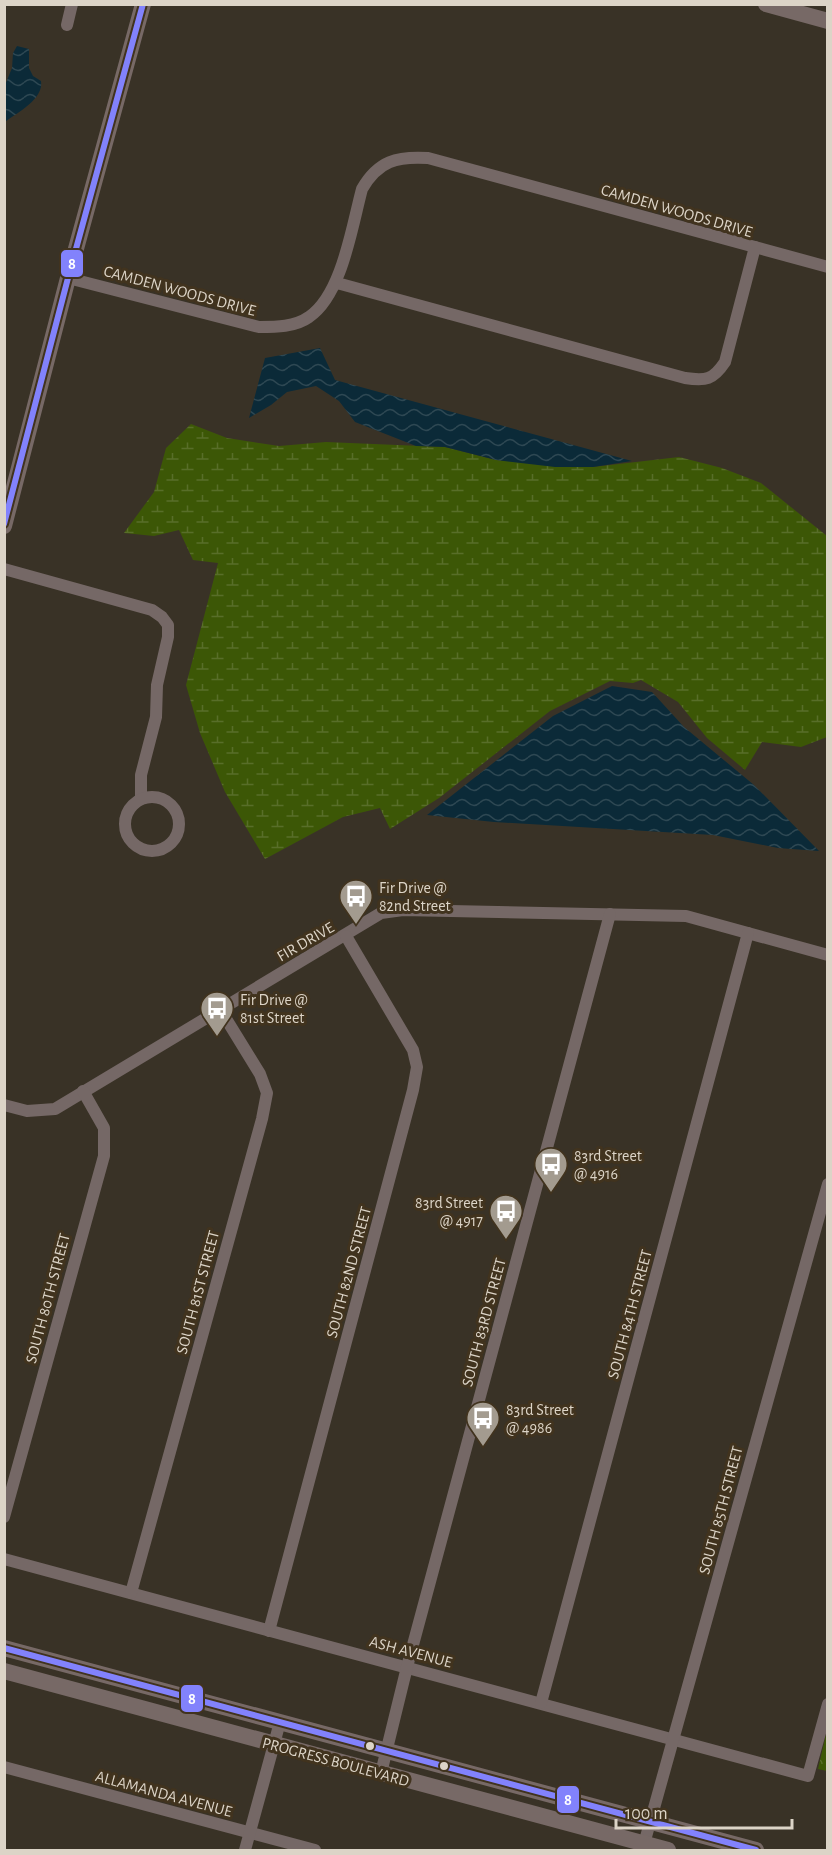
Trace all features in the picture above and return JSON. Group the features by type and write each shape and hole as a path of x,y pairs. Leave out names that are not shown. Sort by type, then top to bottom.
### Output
{"main road":[{"path":"4,526 68,278 143,4"},
{"path":"766,4 828,21"},
{"name":"PROGRESS BOULEVARD","path":"4,1648 756,1851"},
{"name":"PROGRESS BOULEVARD","path":"4,1671 668,1851"}],"street":[{"path":"66,25 72,4"},
{"name":"CAMDEN WOODS DRIVE","path":"68,278 260,327 287,326 309,318 325,302 337,283 362,189 368,179 376,170 389,162 406,156 428,158 754,247 725,362 717,374 701,380 674,375 337,283"},
{"path":"754,247 828,267"},
{"path":"4,569 152,610 168,625 168,637 157,685 156,717 141,775 141,799 128,812 125,829 134,844 142,849 159,850 167,846 178,832 177,815 166,801 149,797 141,799"},
{"name":"FIR DRIVE","path":"4,1105 27,1111 55,1109 381,913 403,910 686,916 828,955"},
{"name":"SOUTH 83RD STREET","path":"381,1773 407,1667 610,915"},
{"name":"SOUTH 84TH STREET","path":"541,1703 748,933"},
{"name":"SOUTH 82ND STREET","path":"269,1631 410,1102 417,1067 413,1050 346,936"},
{"name":"SOUTH 81ST STREET","path":"131,1593 262,1119 267,1093 261,1074 220,1009"},
{"name":"SOUTH 80TH STREET","path":"4,1517 104,1156 104,1128 83,1091"},
{"name":"SOUTH 85TH STREET","path":"644,1844 828,1184"},
{"name":"ASH AVENUE","path":"4,1559 808,1776 828,1704"},
{"path":"245,1851 280,1722"},
{"name":"ALLAMANDA AVENUE","path":"4,1767 315,1851"}],"green space":[{"path":"191,424 227,438 279,446 326,442 445,447 496,460 593,467 679,457 722,468 761,483 827,536 827,737 801,747 762,742 745,770 707,738 678,702 641,680 633,683 610,681 550,711 439,798 390,829 380,808 343,817 265,859 225,792 200,733 186,685 218,563 193,560 179,530 154,536 124,533 154,492 166,448"},
{"path":"827,1730 828,1771 818,1769"}],"water":[{"path":"17,46 29,49 29,68 33,76 41,81 41,88 29,104 5,122 5,85"},
{"path":"320,348 335,380 632,461 593,467 555,467 496,460 445,447 416,446 355,422 339,401 316,386 287,392 249,418 265,358"},
{"path":"612,686 652,692 684,727 754,785 819,851 778,848 713,835 494,822 427,815 553,716"}],"transit line":[{"name":"8","path":"4,524 143,4"},
{"name":"8","path":"4,1648 756,1850"}],"place":[{"name":"Fir Drive @ 82nd Street","path":"356,925"},
{"name":"Fir Drive @ 81st Street","path":"217,1037"},
{"name":"83rd Street @ 4916","path":"551,1193"},
{"name":"83rd Street @ 4917","path":"506,1240"},
{"name":"83rd Street @ 4986","path":"483,1447"}]}
